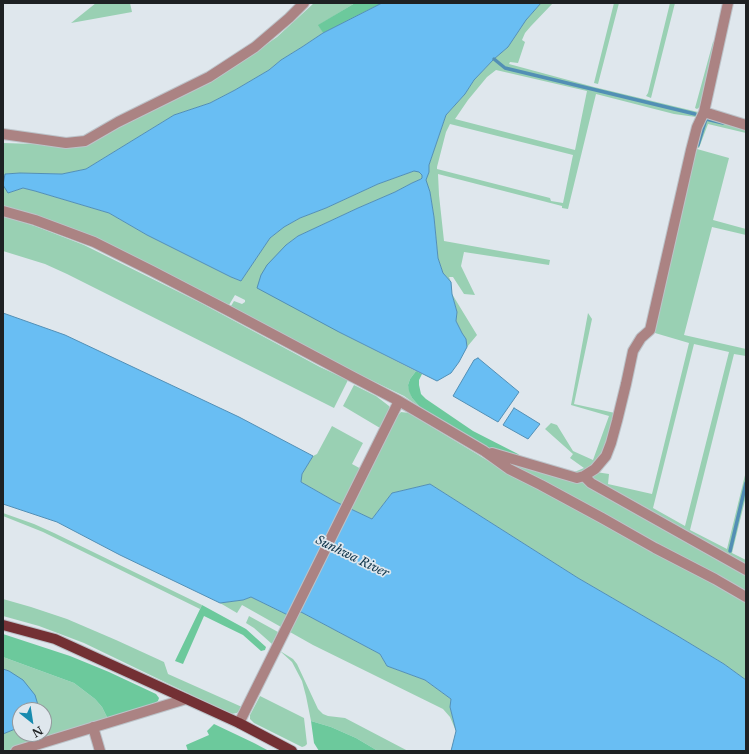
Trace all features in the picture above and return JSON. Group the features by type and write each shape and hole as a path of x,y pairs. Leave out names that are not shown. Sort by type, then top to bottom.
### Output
{"main road":[{"path":"3,625 55,639 239,724 292,751"}],"street":[{"path":"3,134 66,142 85,141 118,122 209,77 255,47 304,3"},
{"path":"484,451 577,478 584,476 595,469 606,456 617,421 633,350 641,338 650,330 691,150 697,127 704,112 728,3"},
{"path":"704,112 746,125"},
{"path":"3,210 94,242 206,299 400,401 484,451 509,469 541,484 746,597"},
{"path":"239,724 400,401"},
{"path":"584,476 591,483 746,570"},
{"path":"19,751 186,699"},
{"path":"93,727 100,751"}],"green space":[{"path":"96,3 130,3 132,12 71,23"},
{"path":"314,3 355,3 319,25 323,33 281,60 269,70 235,90 210,103 174,115 86,169 62,174 5,174 8,193 23,188 109,213 147,235 241,281 270,238 284,227 300,218 326,208 378,184 414,171 419,171 422,175 421,179 298,236 286,245 339,332 416,371 410,379 408,385 412,398 421,408 404,396 352,371 231,306 234,301 242,304 245,302 245,300 235,295 229,305 104,242 3,206 3,143 68,145 137,117 242,60 267,44 277,37"},
{"path":"355,3 382,3 323,33 318,25"},
{"path":"541,3 553,3 525,33 522,40 525,42 518,63 510,62 509,64 594,87 698,112 696,117 674,114 596,94 568,209 562,208 562,206 438,174 444,241 550,260 549,265 464,252 461,266 475,295 464,294 453,277 449,277 451,282 443,273 438,258 430,192 425,180 429,172 429,165 446,115 465,94 474,80 508,47 526,20","holes":["496,70 587,91 575,150 455,119 487,77","450,124 573,155 563,203 551,201 550,198 437,169 446,132"]},
{"path":"614,3 619,3 598,84 594,83"},
{"path":"670,3 675,3 651,98 646,96"},
{"path":"715,41 701,106 697,109 695,108 713,42"},
{"path":"705,116 746,128 706,118 697,146 699,145 706,119 746,129 746,133 708,124 699,148 695,147"},
{"path":"697,149 729,158 713,220 746,229 746,235 712,227 684,335 746,349 746,356 734,354 690,530 727,549 746,471 746,479 729,552 746,485 746,496 732,553 746,560 746,568 599,486 591,477 596,472 609,474 608,484 652,494 689,343 655,333 655,330 694,151","holes":["694,344 729,352 685,526 653,508"]},
{"path":"3,216 35,226 84,245 201,303 320,367 348,380 334,408 67,274 45,264 3,251"},
{"path":"452,294 477,335 467,347 466,339 456,321 457,312"},
{"path":"588,313 592,319 574,404 615,413 608,440 598,461 583,474 572,473 584,468 570,458 573,454 545,429 551,423 557,425 573,451 593,460 609,416 571,405"},
{"path":"416,371 422,374 419,380 419,385 421,394 426,399 473,431 518,454 523,460 492,451 421,408 412,398 408,385 410,379"},
{"path":"354,385 376,396 389,406 390,409 380,428 343,406"},
{"path":"401,412 409,413 505,471 746,600 746,680 724,664 578,578 430,484 392,493 372,519 336,502 301,482 302,474 313,456 317,454 332,426 363,443 352,464 363,470"},
{"path":"502,459 581,480 746,572 746,594 507,465"},
{"path":"3,513 54,533 202,605 200,609 43,532 3,516"},
{"path":"251,597 294,618 301,612 380,654 387,666 425,680 451,699 450,707 456,731 450,717 443,709 313,645 242,605 237,613 220,603 243,600"},
{"path":"3,599 67,619 116,640 164,662 168,674 242,707 237,713 231,714 84,643 39,626 3,616"},
{"path":"202,605 246,629 266,647 265,650 261,651 243,635 204,616 183,664 175,661"},
{"path":"249,616 278,632 272,644 246,623"},
{"path":"3,634 70,656 109,672 156,694 159,698 158,701 108,719 102,707 95,699 74,683 3,657"},
{"path":"280,651 293,659 297,664 318,709 323,714 345,718 408,751 378,751 356,738 331,727 311,721 302,681 292,662"},
{"path":"3,657 74,683 95,699 102,707 108,719 52,737 52,702 35,702 9,671 3,669"},
{"path":"260,696 304,718 307,744 305,746 302,747 254,723 250,719 250,715"},
{"path":"311,721 331,727 356,738 378,751 319,751 314,743"},
{"path":"214,724 269,751 188,751 186,745 209,735 207,731"},
{"path":"12,730 12,742 35,742 3,751 3,734"}],"water":[{"path":"382,3 541,3 526,20 508,47 474,80 465,94 446,115 429,165 429,172 426,180 430,192 434,217 438,258 443,273 451,282 452,294 457,312 456,321 466,339 467,347 451,373 437,381 339,332 257,288 261,275 267,265 286,245 298,236 421,179 422,175 419,172 414,171 378,184 326,208 300,218 284,227 270,238 241,281 147,235 109,213 23,188 8,193 3,185 5,174 62,174 86,169 174,115 210,103 235,90 269,70 281,60 323,33"},
{"name":"Sunhwa River","path":"3,313 65,335 239,417 313,456 302,474 301,482 336,502 372,519 392,493 430,484 578,578 724,664 746,680 746,751 451,751 456,731 450,707 451,699 425,680 387,666 380,654 301,612 294,618 251,597 243,600 220,603 120,555 57,522 3,504"},
{"path":"478,358 519,392 498,422 453,396 474,360"},
{"path":"514,408 540,424 528,439 503,425"},
{"path":"3,669 23,680 35,695 37,702 12,702 12,730 3,734"}],"waterway":[{"path":"494,59 505,68 695,114"},
{"path":"698,145 706,119 723,123"},
{"path":"730,551 746,483"}]}
